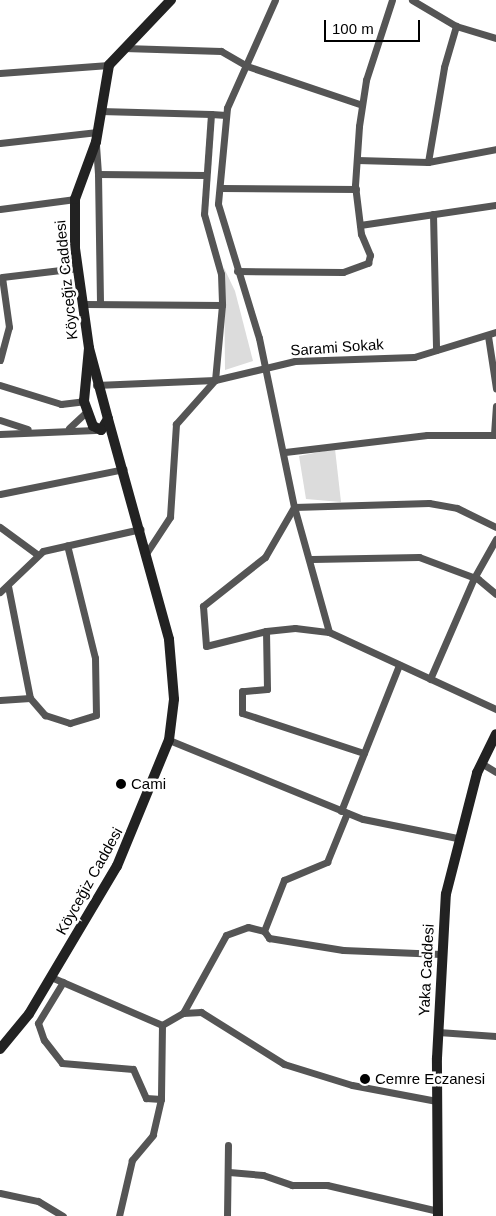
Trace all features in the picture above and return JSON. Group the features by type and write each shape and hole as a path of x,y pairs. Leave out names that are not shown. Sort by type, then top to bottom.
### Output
{"street":[{"name":"Köyceğiz Caddesi","path":"0,1049 51,977 117,866 169,740 174,700 169,639 124,469 96,385 89,348 86,304 77,268 75,199 96,137 109,65 121,48 171,0"},
{"path":"275,0 226,115 218,204 265,369 285,452 294,507 312,559 329,632"},
{"path":"238,272 343,272 368,263 370,255 360,225 356,189 362,105 392,0"},
{"path":"412,0 456,26 496,38"},
{"path":"428,162 444,67 456,26"},
{"path":"121,48 221,51 247,66 362,105"},
{"path":"0,73 109,65"},
{"path":"100,111 226,115"},
{"path":"147,552 170,517 176,424 215,380 222,305 221,274 204,214 211,114"},
{"path":"0,143 96,137 100,304"},
{"path":"357,160 428,162 496,149"},
{"path":"98,174 206,175"},
{"path":"220,188 356,189"},
{"path":"0,209 75,199"},
{"path":"360,225 496,205"},
{"path":"433,214 436,350"},
{"path":"0,360 8,327 1,277 77,268"},
{"path":"86,304 222,305"},
{"name":"Sarami Sokak","path":"96,385 117,382 215,380 295,361 414,357 496,332"},
{"path":"488,336 496,388"},
{"name":"Köyceğiz Caddesi","path":"85,401 89,348"},
{"path":"101,398 117,382"},
{"path":"0,385 61,404 85,401"},
{"path":"64,429 80,422 87,385 96,385"},
{"path":"85,401 96,430"},
{"path":"285,452 427,436 495,434 496,406"},
{"path":"0,434 32,430 96,430 105,428 108,419"},
{"path":"0,420 32,430"},
{"name":"Köyceğiz Caddesi","path":"96,430 118,450"},
{"path":"0,494 124,469"},
{"path":"294,507 429,503 457,508 496,527"},
{"path":"294,507 265,557 204,606 201,618 206,646 266,631 295,628 329,632 496,709"},
{"path":"0,527 38,555"},
{"path":"0,592 38,555 67,545 140,529"},
{"path":"430,679 474,578 496,539"},
{"path":"8,586 30,698 45,715 70,723 96,715 95,658 67,545"},
{"path":"312,559 419,557 474,578 496,594"},
{"path":"266,631 267,689 242,691 242,713 364,753"},
{"path":"264,931 284,880 327,862 364,753 399,665"},
{"path":"0,700 30,698"},
{"name":"Yaka Caddesi","path":"438,1213 437,1101 440,954 457,838 481,763 496,734"},
{"path":"169,740 344,812 457,838"},
{"path":"481,763 496,772"},
{"path":"183,1013 226,935 248,927 264,931 269,938 343,950 440,954"},
{"path":"51,977 162,1025"},
{"path":"63,982 43,1009 38,1023 44,1040 62,1063 133,1069 146,1098 161,1099"},
{"path":"162,1025 183,1013 201,1012 301,1070 437,1101"},
{"path":"119,1216 132,1160 153,1135 161,1099 162,1025"},
{"path":"438,1032 496,1036"},
{"path":"227,1216 228,1145"},
{"path":"229,1172 262,1175 292,1185 327,1186 438,1213"},
{"path":"0,1193 38,1201 63,1216"}],"shaded area":[{"path":"224,268 235,291 253,361 225,370"},
{"path":"335,449 341,502 306,499 299,456"}],"place":[{"name":"Cami","path":"121,784"},
{"name":"Cemre Eczanesi","path":"365,1079"}]}
